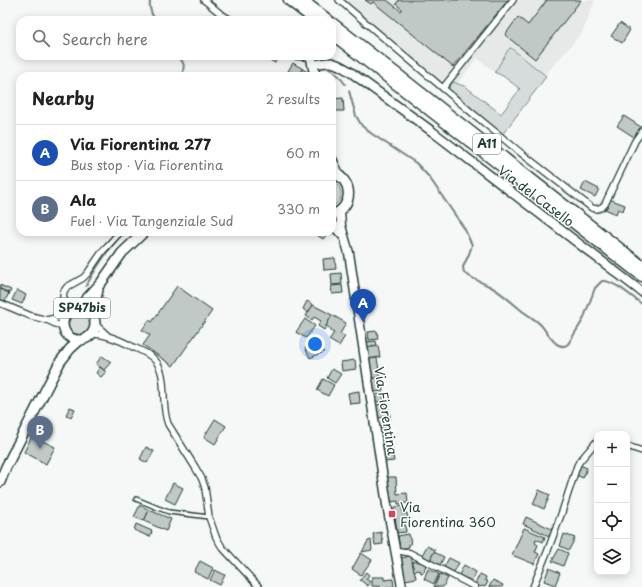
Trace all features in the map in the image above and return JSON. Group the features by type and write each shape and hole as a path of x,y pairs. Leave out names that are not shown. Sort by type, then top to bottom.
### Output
{"highway":[{"path":"289,0 310,16"},
{"path":"302,0 323,16"},
{"name":"A11","path":"336,26 642,266"},
{"name":"A11","path":"336,37 642,276"}],"main road":[{"path":"312,60 314,72"},
{"path":"336,175 346,184 348,191 347,202 343,208 336,213"},
{"name":"SP47bis","path":"79,307 101,283 122,253 139,236"},
{"name":"SP47bis","path":"92,314 101,283"},
{"name":"SP47bis","path":"60,362 64,348 63,321 68,312 79,307 87,309 95,319 96,325 94,331 86,339 80,340 72,338 64,330"},
{"name":"SP47bis","path":"0,482 6,467 60,362 70,349 80,340"}],"street":[{"path":"204,0 224,16"},
{"path":"339,0 527,158 594,209 601,208 605,204 635,141 642,131"},
{"path":"443,88 513,0"},
{"name":"Via del Casello","path":"317,60 332,62 341,66 372,86 642,292"},
{"name":"Via Fiorentina","path":"336,213 349,252 386,498 402,587"},
{"name":"Via Fiorentina","path":"336,229 346,240"},
{"path":"46,320 60,317 68,312 63,297 64,291 67,287 87,274 102,252 116,236"},
{"path":"0,303 31,316 46,320 64,330"},
{"path":"96,325 108,336"},
{"path":"92,334 108,336 127,344 147,354 156,362 161,372 165,418 202,479 205,488 209,517 214,533 222,547 259,587"},
{"path":"533,587 562,512 577,466 594,444"},
{"path":"630,447 642,451"},
{"path":"395,552 400,551 410,553 475,587"}],"lane":[{"path":"136,499 169,512 209,517"}],"shaded area":[{"path":"343,0 595,0 582,33 545,75 510,48 495,72 477,58 452,91"},
{"path":"510,48 546,76 502,135 448,89 453,82 464,86 501,114 520,89 503,76 494,72"},
{"path":"336,183 339,186 341,194 339,201 336,204"},
{"path":"79,312 84,313 90,319 90,329 84,335 79,336 74,335 68,329 67,324 68,319 74,313"}],"building":[{"path":"365,0 387,0 401,11 402,9 396,4 399,0 508,0 453,67 373,2 371,4"},
{"path":"547,0 581,0 535,59 505,35 518,17 528,25"},
{"path":"620,23 630,30 622,43 611,36"},
{"path":"270,60 277,60 275,63"},
{"path":"293,63 303,69 301,72 288,71"},
{"path":"302,69 308,72 301,72"},
{"path":"343,98 344,111 336,111 336,99"},
{"path":"624,116 641,127 634,137 617,126"},
{"path":"585,182 599,189 595,197 581,190"},
{"path":"609,199 625,205 623,211 618,209 616,214 605,209"},
{"path":"318,236 326,236 323,239"},
{"path":"335,258 336,269 324,270 323,259"},
{"path":"341,273 342,284 332,285 331,274"},
{"path":"0,285 11,290 9,295 9,293 0,289"},
{"path":"342,285 343,293 332,294 331,286"},
{"path":"177,286 212,311 173,366 143,345 150,335 142,330 149,320 152,322"},
{"path":"0,289 9,293 5,301 0,299"},
{"path":"17,290 26,295 22,304 12,300"},
{"path":"307,301 313,305 308,313 303,309"},
{"path":"313,305 332,315 324,330 318,326 321,321 314,317 312,320 306,316"},
{"path":"332,315 346,323 340,334 345,336 339,346 329,340 334,333 326,326"},
{"path":"305,319 315,326 306,338 296,332"},
{"path":"377,331 378,339 369,340 368,332"},
{"path":"376,341 377,346 366,348 365,342"},
{"path":"318,342 324,352 310,358 305,348"},
{"path":"378,346 380,357 368,359 366,348"},
{"path":"102,356 111,362 104,370 96,364"},
{"path":"377,358 380,377 371,379 368,359"},
{"path":"355,360 356,369 342,371 341,362"},
{"path":"100,367 106,372 101,377 96,373"},
{"path":"332,369 341,374 335,383 327,378"},
{"path":"381,377 383,391 374,392 371,379"},
{"path":"323,379 334,385 328,396 317,390"},
{"path":"359,391 360,403 350,404 348,393"},
{"path":"383,394 384,401 375,402 374,395"},
{"path":"385,404 386,410 389,409 390,417 377,418 376,405"},
{"path":"70,407 75,409 71,417 66,415"},
{"path":"215,419 226,426 215,444 204,437"},
{"path":"389,426 390,436 381,437 379,427"},
{"path":"32,436 55,447 46,464 24,452"},
{"path":"391,442 394,461 385,462 382,443"},
{"path":"146,447 154,451 147,463 140,459"},
{"path":"580,465 587,468 583,478 576,475"},
{"path":"387,477 396,477 397,494 407,493 408,503 398,504 398,501 389,502"},
{"path":"173,483 183,488 175,504 165,499"},
{"path":"539,490 550,495 544,509 533,504"},
{"path":"140,505 149,510 144,521 134,517"},
{"path":"402,506 403,514 407,513 408,522 405,522 406,532 397,533 394,507"},
{"path":"149,510 171,519 166,531 144,521"},
{"path":"526,517 554,530 551,537 523,524"},
{"path":"136,524 152,531 150,537 134,530"},
{"path":"524,528 545,537 543,542 536,539 535,543 538,545 535,552 539,554 534,564 512,555"},
{"path":"381,532 383,544 375,545 373,534"},
{"path":"409,534 411,544 409,544 409,547 400,549 398,536"},
{"path":"564,534 575,538 569,550 560,546"},
{"path":"371,540 372,550 362,552 368,541"},
{"path":"427,546 435,550 430,560 422,555"},
{"path":"559,549 568,553 563,566 552,561"},
{"path":"434,552 444,557 440,565 430,560"},
{"path":"361,553 372,560 361,575 352,569"},
{"path":"411,556 416,578 405,580 401,558"},
{"path":"449,558 459,563 454,572 444,567"},
{"path":"200,561 213,568 208,579 194,572"},
{"path":"416,561 426,564 424,572 421,573 420,570 414,571 412,562"},
{"path":"464,565 476,572 472,581 459,575"},
{"path":"549,568 560,573 555,585 544,581"},
{"path":"428,569 439,574 434,584 424,579"},
{"path":"215,570 225,575 220,585 210,580"},
{"path":"366,572 369,575 366,579 370,582 368,586 360,580"},
{"path":"440,574 448,578 443,587 434,587"},
{"path":"480,574 486,577 485,580 488,582 485,587 475,584"},
{"path":"372,577 384,577 384,580 393,579 394,587 372,586"},
{"path":"493,580 503,585 502,587 489,587"}],"waterway":[{"path":"150,0 153,16"},
{"path":"181,60 184,66 183,72"},
{"path":"324,65 334,72"},
{"path":"336,74 345,84"},
{"path":"349,91 356,116 362,126 416,163 429,177 464,228 472,245 463,267 464,273 493,288 539,323 556,344 560,346 568,344 583,320 595,288 602,281 612,283 642,304"},
{"path":"86,286 94,271 121,236"}],"place":[{"name":"Via Fiorentina 277","path":"363,322"},
{"name":"Ala","path":"40,449"},
{"name":"Via Fiorentina 360","path":"392,514"}]}
